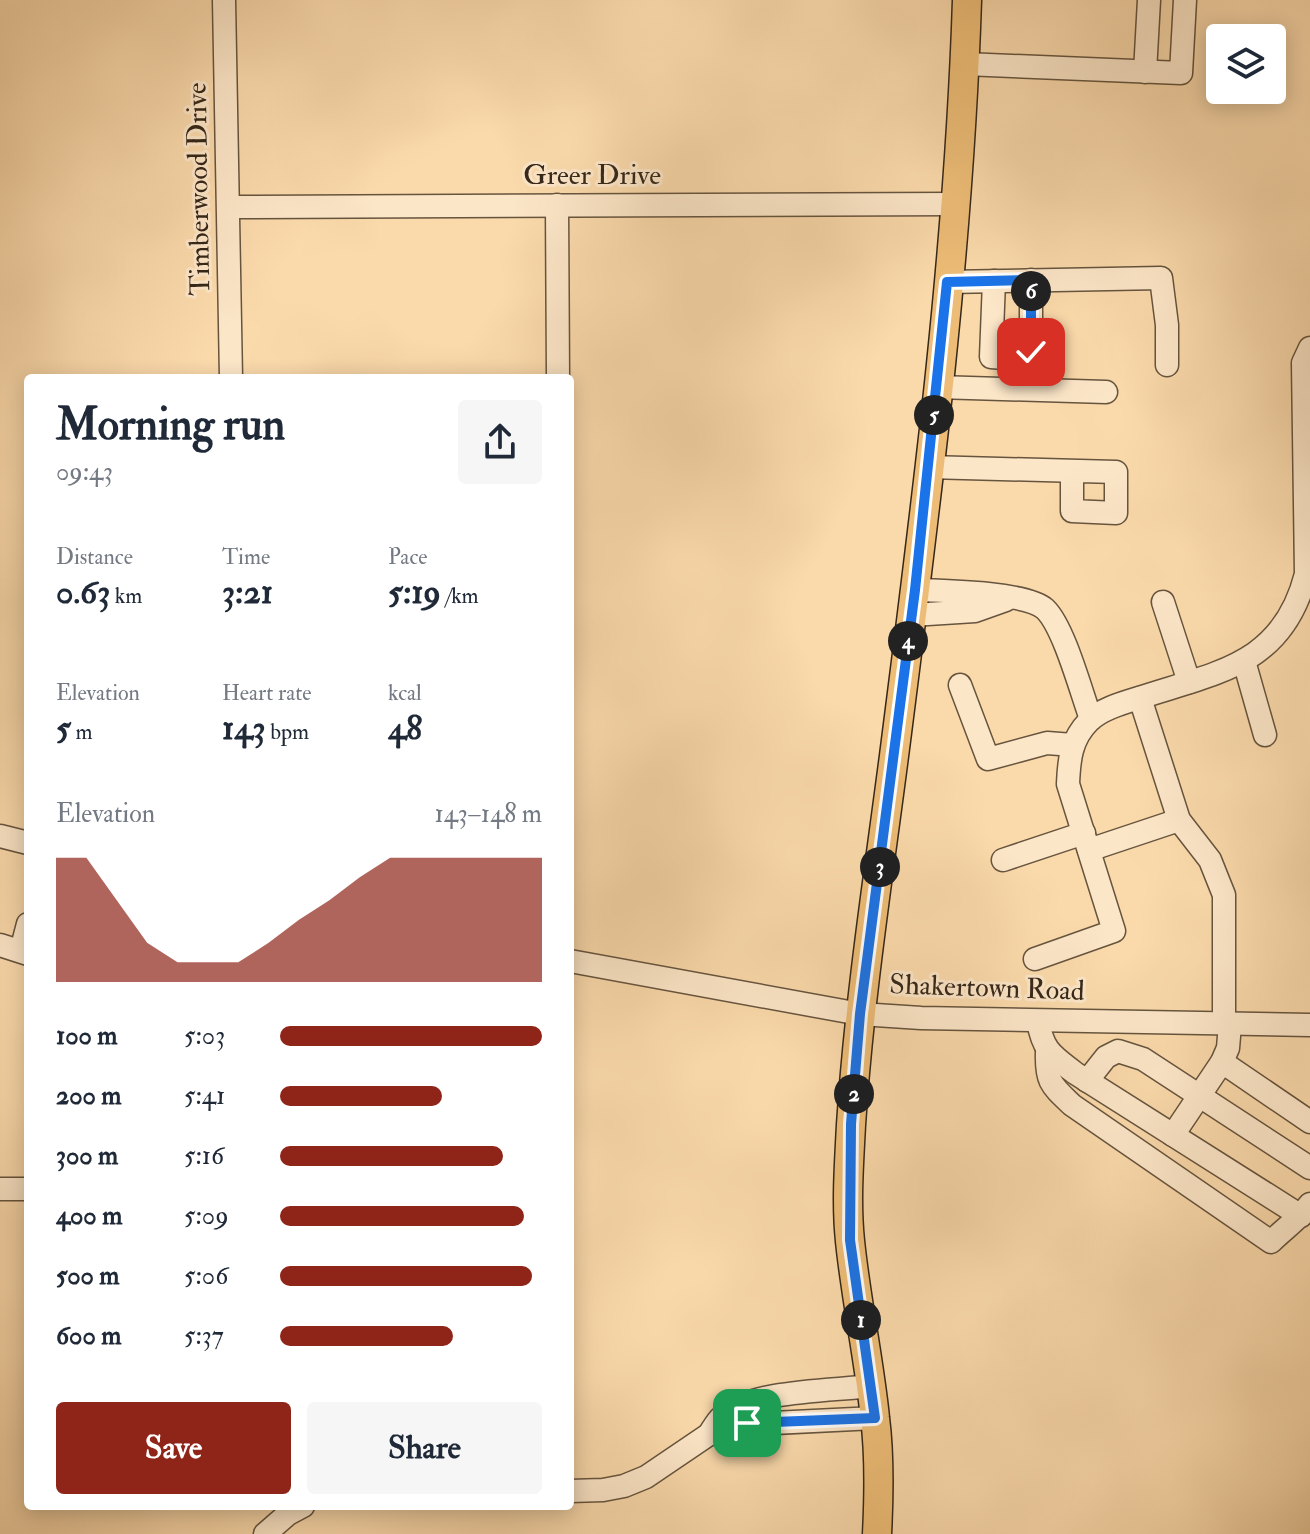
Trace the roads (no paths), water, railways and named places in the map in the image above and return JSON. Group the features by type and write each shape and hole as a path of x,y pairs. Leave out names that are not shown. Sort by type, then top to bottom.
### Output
{"main road":[{"path":"877,1534 875,1418 849,1217 851,1124 860,1014 914,602 937,387 955,204 967,0"}],"street":[{"name":"Timberwood Drive","path":"224,0 231,374"},
{"path":"1145,72 1149,0"},
{"path":"965,64 1181,73 1185,0"},
{"name":"Greer Drive","path":"229,207 955,204"},
{"path":"557,205 558,374"},
{"path":"947,282 1161,278 1167,325 1167,365"},
{"path":"994,281 991,357 1031,360 1031,280"},
{"path":"1035,959 1114,931 1068,784 1073,745 1091,719 1140,698 1234,667 1261,650 1281,630 1306,595 1307,401 1303,363 1310,348"},
{"path":"937,387 1106,392"},
{"path":"928,467 1072,471"},
{"path":"914,602 975,611 1011,598 1028,600 1043,608 1056,624 1091,719"},
{"path":"1163,602 1189,682"},
{"path":"1244,661 1265,735"},
{"path":"960,685 988,759 1047,743 1073,745"},
{"path":"1140,698 1179,820 1210,860 1224,895 1228,1048 1222,1062 1173,1135"},
{"path":"1003,860 1179,820"},
{"path":"0,836 24,842"},
{"name":"Shakertown Road","path":"574,962 860,1014 1038,1021 1310,1025"},
{"path":"1038,1021 1047,1052 1046,1075 1072,1105 1271,1242 1300,1215 1087,1081 1047,1052"},
{"path":"1087,1081 1106,1057 1118,1051 1143,1059 1310,1168"},
{"path":"1222,1062 1310,1122"},
{"path":"0,1189 24,1189"},
{"path":"708,1435 722,1416 741,1404 760,1398 871,1386"},
{"path":"574,1491 624,1486 646,1477 708,1435 747,1423 875,1418"},
{"path":"265,1534 296,1510"}]}
